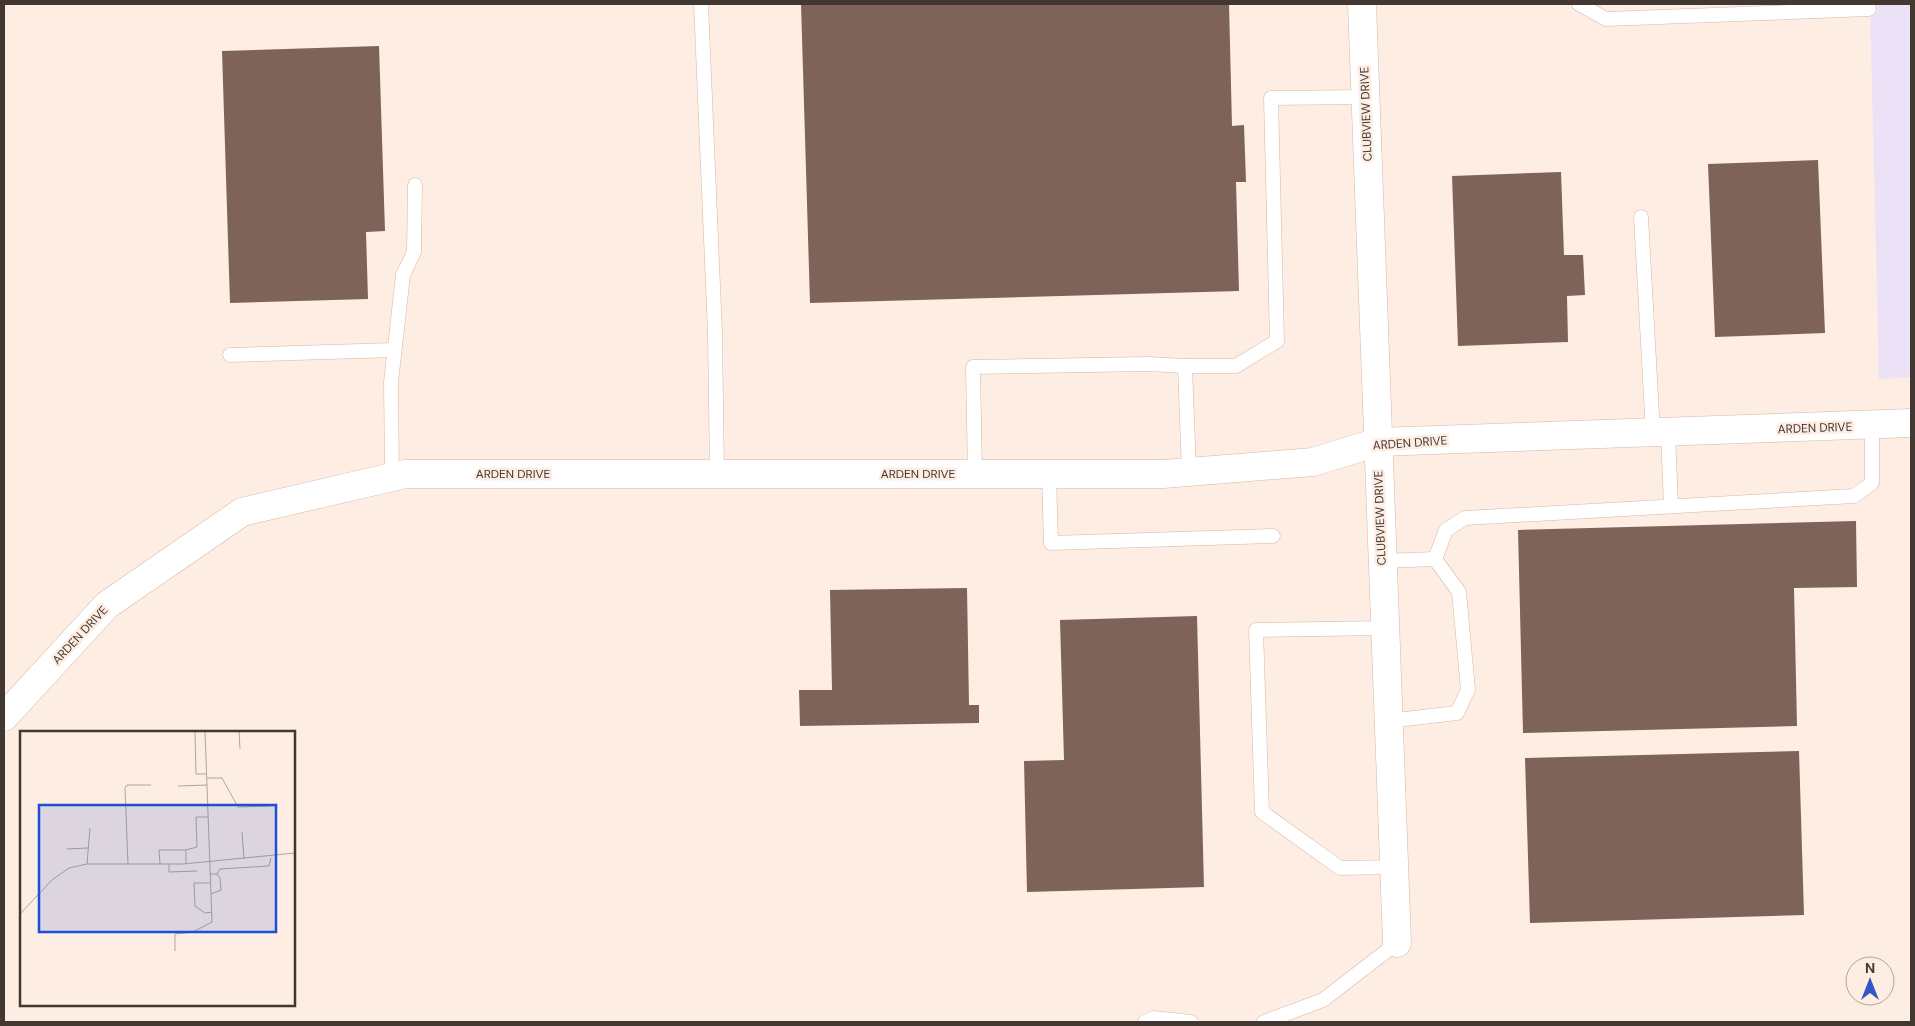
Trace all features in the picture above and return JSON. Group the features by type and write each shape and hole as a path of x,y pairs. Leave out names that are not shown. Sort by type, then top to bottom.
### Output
{"street":[{"name":"CLUBVIEW DRIVE","path":"1362,4 1397,943"},
{"name":"ARDEN DRIVE","path":"4,717 107,605 242,512 405,474 1163,474 1313,462 1378,442 1872,426 1911,423"}],"lane":[{"path":"701,4 716,333 717,474"},
{"path":"1580,4 1606,19 1869,9"},
{"path":"975,474 973,367 1148,364 1236,366 1277,341 1271,98 1366,97"},
{"path":"392,478 391,382 403,275 414,252 415,186"},
{"path":"1641,217 1660,433 1671,506"},
{"path":"230,355 394,350"},
{"path":"1185,366 1189,472"},
{"path":"1435,559 1446,530 1465,518 1854,496 1872,483 1872,426"},
{"path":"1049,474 1051,543 1273,536"},
{"path":"1382,561 1435,559"},
{"path":"1388,721 1457,713 1468,690 1459,592 1435,559"},
{"path":"1385,628 1256,630 1262,812 1340,868 1394,867"},
{"path":"1264,1022 1323,1000 1397,943"},
{"path":"1145,1022 1154,1018 1192,1022"}],"shaded area":[{"path":"1870,4 1911,4 1911,377 1879,379"}],"building":[{"path":"801,4 1229,4 1232,126 1244,125 1246,182 1236,182 1239,291 810,303"},
{"path":"379,46 385,231 366,232 368,299 230,303 222,51"},
{"path":"1818,160 1825,333 1715,337 1708,164"},
{"path":"1561,172 1564,255 1583,255 1585,295 1567,296 1568,342 1458,346 1452,176"},
{"path":"1856,521 1857,587 1794,588 1797,726 1523,733 1518,530"},
{"path":"967,588 969,705 979,705 979,723 800,726 799,690 832,690 830,590"},
{"path":"1197,616 1204,887 1027,892 1024,761 1064,760 1060,620"},
{"path":"1799,751 1804,915 1530,923 1525,758"}]}
